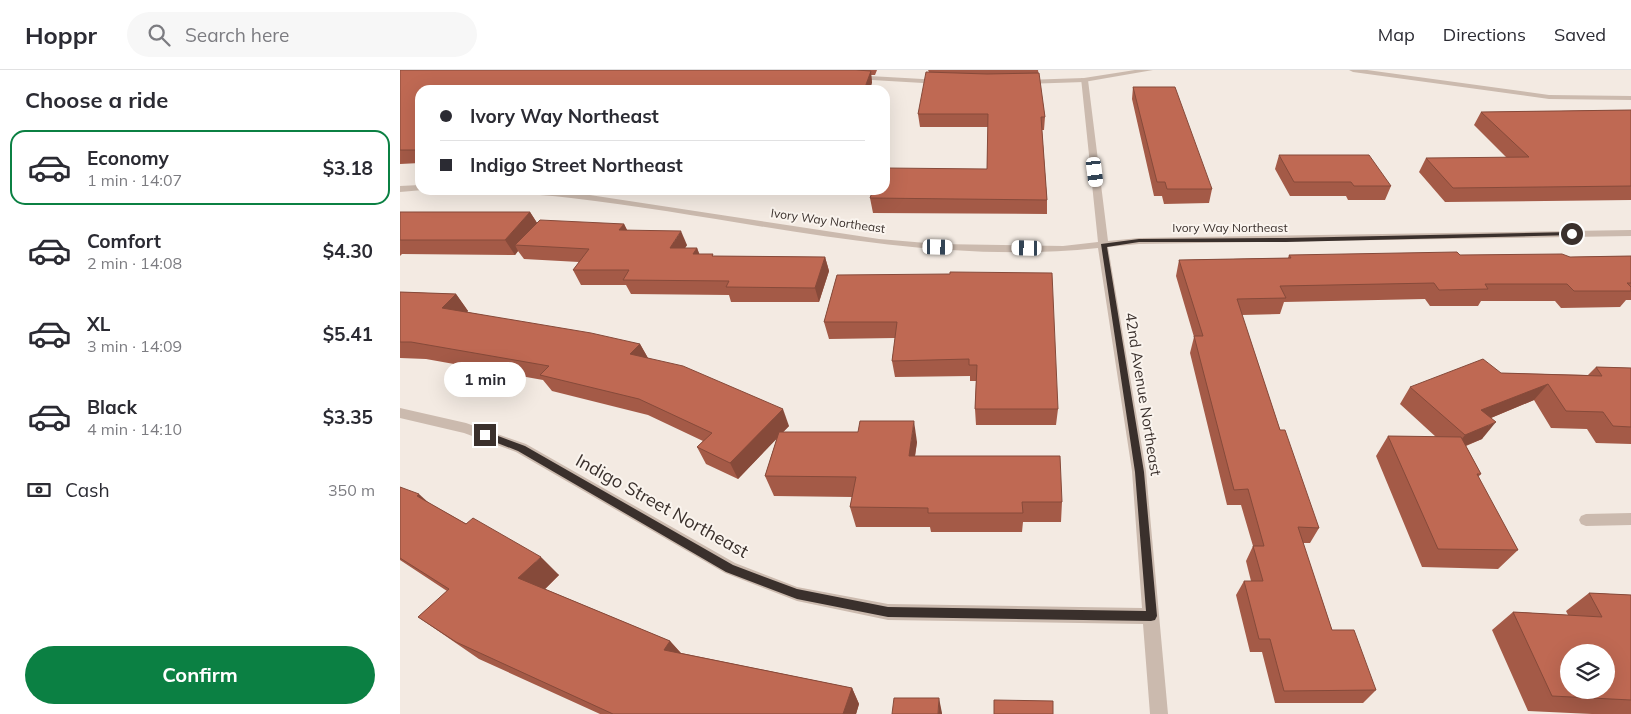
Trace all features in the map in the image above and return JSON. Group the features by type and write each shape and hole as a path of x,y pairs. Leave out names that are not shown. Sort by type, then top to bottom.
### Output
{"street":[{"path":"1015,82 1084,80 1149,70"},
{"path":"1353,70 1510,93 1550,97 1631,98"},
{"path":"851,77 952,82"},
{"name":"42nd Avenue Northeast","path":"1084,80 1103,246 1139,472 1159,714"},
{"path":"400,189 415,188"},
{"name":"Ivory Way Northeast","path":"570,195 879,242 938,247 1063,249 1103,246 1139,240 1286,240 1631,233"},
{"name":"Indigo Street Northeast","path":"400,413 466,428 522,448 730,568 797,594 888,612 1151,616"},
{"path":"1586,520 1631,519"}],"building":[{"path":"400,70 871,71 866,85 415,85 415,150 400,150"},
{"path":"926,72 1039,73 1045,117 1041,117 1047,200 870,198 871,195 890,195 890,168 987,169 988,114 918,114"},
{"path":"1133,87 1175,87 1212,189 1167,189 1165,182 1157,182"},
{"path":"1631,110 1631,186 1453,188 1426,158 1529,157 1481,112"},
{"path":"1279,155 1369,155 1391,186 1354,186 1351,182 1294,182"},
{"path":"400,212 530,212 505,240 400,240"},
{"path":"540,220 624,224 619,230 681,231 670,248 697,248 693,254 713,254 712,256 825,257 815,288 726,287 729,281 623,280 629,270 573,270 589,249 515,245"},
{"path":"1457,252 1460,255 1562,254 1570,257 1631,256 1631,283 1627,283 1631,287 1631,291 1574,291 1567,284 1485,284 1488,289 1439,290 1434,283 1280,286 1286,298 1237,299 1280,430 1285,430 1319,528 1298,527 1332,630 1354,630 1376,690 1284,691 1270,639 1259,639 1244,581 1263,581 1253,546 1264,546 1248,489 1234,490 1194,336 1203,336 1179,260 1291,258 1289,255"},
{"path":"950,272 1052,273 1058,409 975,409 977,365 969,365 969,359 892,361 897,322 824,322 837,275 950,274"},
{"path":"400,292 456,294 442,308 591,333 640,344 630,354 683,366 783,409 730,463 697,447 712,433 639,399 540,375 549,366 411,342 400,342"},
{"path":"1483,359 1501,373 1602,376 1596,367 1631,368 1631,427 1613,426 1603,412 1566,411 1548,384 1481,410 1496,422 1465,435 1410,387"},
{"path":"860,421 914,421 909,456 1060,456 1062,502 1022,502 1023,513 928,513 928,508 850,507 856,477 765,476 779,432 858,432"},
{"path":"1388,436 1461,437 1481,474 1477,474 1518,550 1438,549"},
{"path":"400,487 419,494 417,496 466,524 473,518 541,557 518,578 670,641 664,650 852,688 843,714 613,714 456,642 418,617 449,589 400,558"},
{"path":"1589,593 1631,595 1631,700 1611,699 1615,699 1615,644 1560,644 1560,696 1552,696 1513,612 1602,617"},
{"path":"894,698 939,698 938,714 892,714"},
{"path":"994,700 1053,701 1053,714 994,714"}],"route":[{"path":"485,435 522,448 730,568 797,594 888,612 1151,616 1139,472 1103,246 1139,240 1286,240 1572,234"}]}
